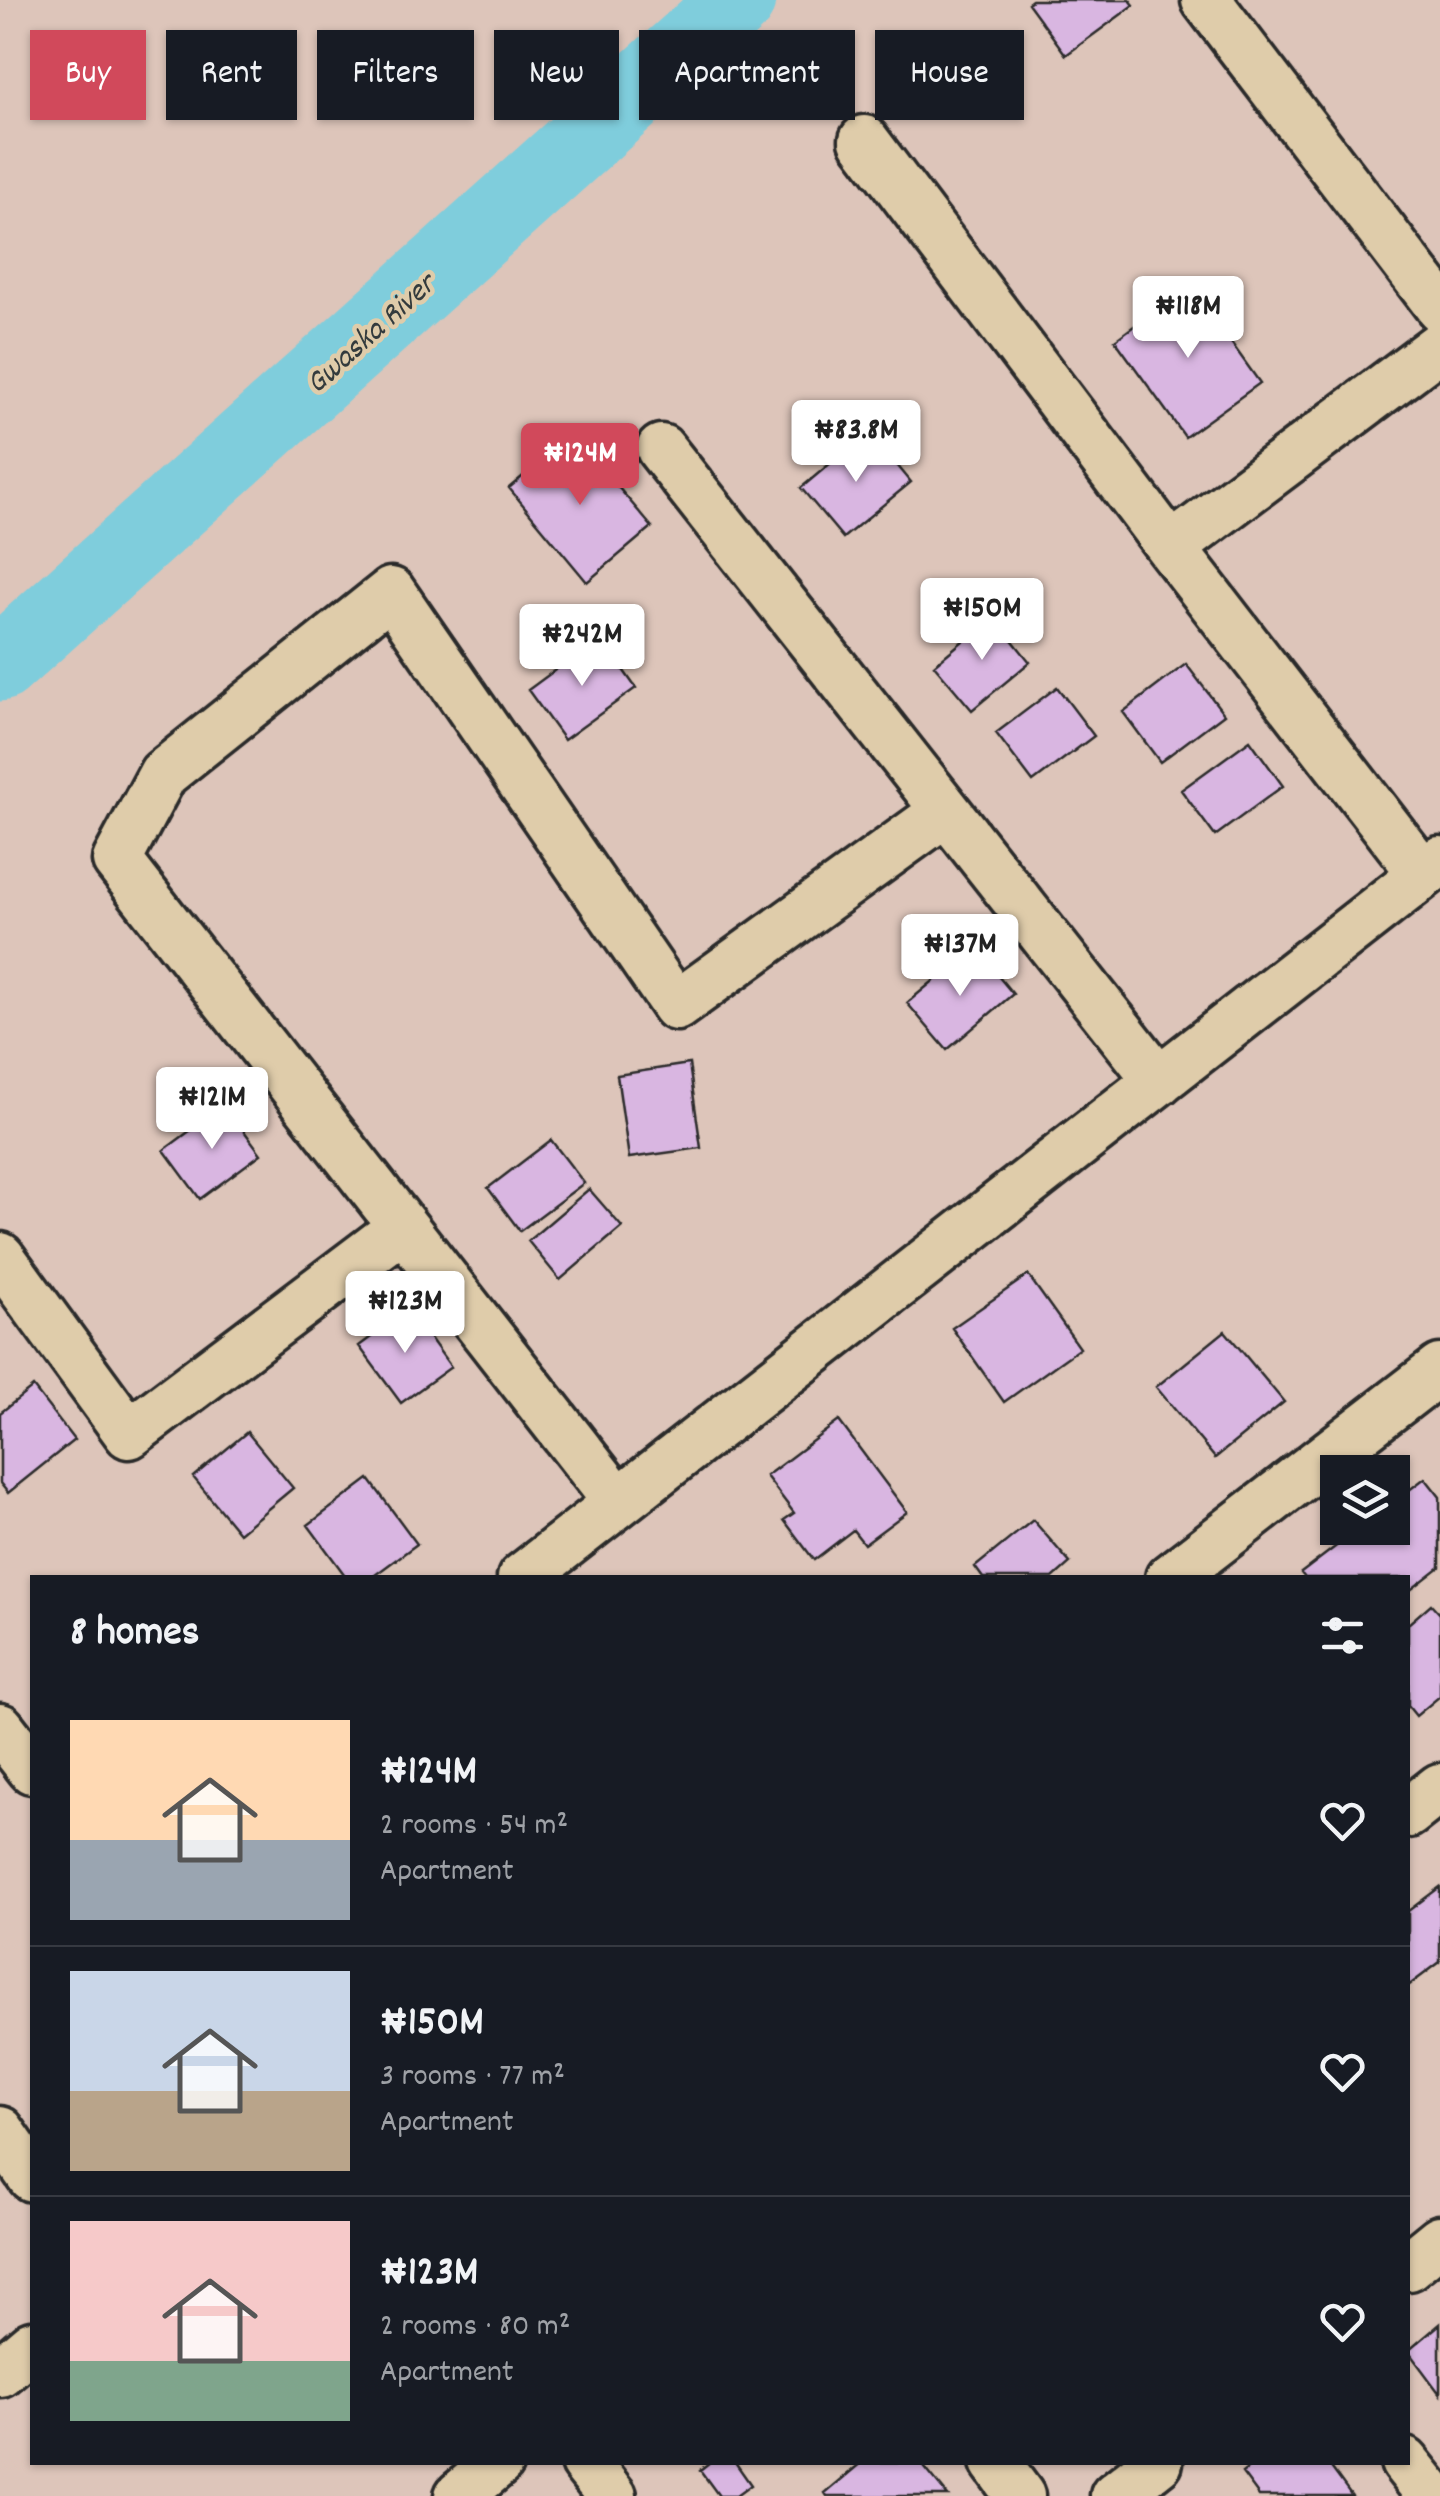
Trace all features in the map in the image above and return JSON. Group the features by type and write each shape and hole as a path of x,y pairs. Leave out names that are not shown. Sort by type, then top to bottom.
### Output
{"street":[{"path":"1206,0 1440,307"},
{"path":"526,1575 1432,868 1172,548 864,140"},
{"path":"1172,548 1440,346"},
{"path":"661,449 1159,1081"},
{"path":"618,1502 117,860 163,774 391,592 676,1006 946,811"},
{"path":"0,1257 128,1434 403,1227"},
{"path":"1174,1575 1440,1369"},
{"path":"0,1728 30,1766"},
{"path":"1410,1811 1440,1788"},
{"path":"0,2131 30,2173"},
{"path":"1410,2264 1440,2240"},
{"path":"0,2372 30,2347"},
{"path":"459,2496 495,2465"},
{"path":"587,2465 612,2496"},
{"path":"996,2465 1020,2496"},
{"path":"1115,2496 1154,2465"},
{"path":"1407,2465 1432,2496"}],"building":[{"path":"1130,0 1134,5 1066,55 1028,3"},
{"path":"1190,285 1260,383 1185,437 1115,340"},
{"path":"869,431 911,482 843,538 801,488"},
{"path":"573,434 652,527 587,582 509,488"},
{"path":"993,616 1030,662 972,710 934,665"},
{"path":"600,637 636,688 564,740 528,690"},
{"path":"1186,664 1224,714 1160,762 1123,712"},
{"path":"1057,687 1094,736 1033,782 996,733"},
{"path":"1250,740 1283,786 1215,836 1181,790"},
{"path":"974,947 1013,994 947,1050 907,1003"},
{"path":"689,1064 701,1148 629,1158 617,1075"},
{"path":"225,1105 261,1154 200,1199 164,1150"},
{"path":"551,1140 584,1183 520,1231 488,1188"},
{"path":"589,1189 622,1227 560,1280 528,1241"},
{"path":"1028,1275 1080,1348 1004,1402 952,1328"},
{"path":"409,1309 451,1367 401,1403 359,1346"},
{"path":"1225,1331 1284,1402 1215,1458 1156,1387"},
{"path":"33,1387 74,1440 8,1493 0,1483 0,1413"},
{"path":"839,1421 907,1512 864,1544 853,1530 814,1560 784,1520 794,1513 766,1476"},
{"path":"247,1432 293,1488 239,1533 193,1477"},
{"path":"1425,1478 1440,1497 1440,1567 1410,1590 1410,1575 1301,1573 1338,1545 1410,1545 1410,1489"},
{"path":"369,1479 417,1544 375,1575 345,1575 308,1525"},
{"path":"1033,1520 1070,1563 1056,1575 981,1575 975,1567"},
{"path":"1431,1604 1440,1614 1440,1696 1416,1716 1410,1708 1410,1622"},
{"path":"1440,1887 1440,1962 1410,1984 1410,1910"},
{"path":"1440,2324 1440,2394 1410,2354 1410,2349"},
{"path":"706,2465 737,2465 751,2485 736,2496 719,2496 700,2470"},
{"path":"858,2465 922,2465 948,2496 827,2496 825,2493"},
{"path":"1252,2465 1329,2465 1352,2496 1259,2496 1242,2473"}],"waterway":[{"name":"Gwaska River","path":"0,664 738,0"}]}
